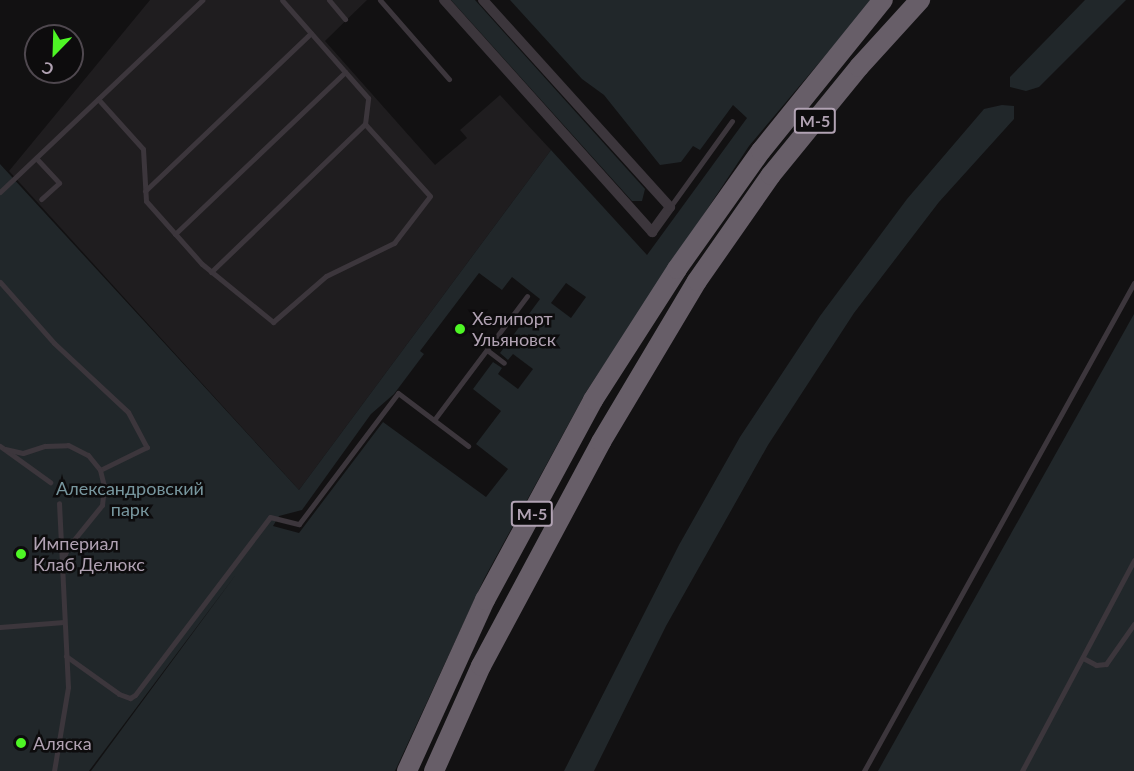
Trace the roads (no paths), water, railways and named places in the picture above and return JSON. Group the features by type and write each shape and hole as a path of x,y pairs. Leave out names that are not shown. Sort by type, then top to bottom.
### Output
{"highway":[{"name":"М-5","path":"407,771 485,600 593,400 683,260 760,151 883,0"},
{"name":"М-5","path":"434,771 481,666 601,442 697,281 771,175 859,67 920,0"}],"street":[{"path":"444,0 652,232 670,207 483,0"}],"lane":[{"path":"0,192 202,0"},
{"path":"212,272 365,124 368,98 282,0"},
{"path":"328,0 345,19"},
{"path":"380,0 449,79"},
{"path":"145,191 311,33"},
{"path":"175,234 345,72"},
{"path":"98,99 143,149 146,201 212,272 273,322 326,276 394,243 430,196 365,124"},
{"path":"670,207 732,121"},
{"path":"36,158 59,183 41,199"},
{"path":"0,282 54,343 128,411 147,447 100,470"},
{"path":"864,771 1134,283"},
{"path":"434,420 527,296"},
{"path":"487,350 504,363"},
{"path":"66,656 130,698 270,517 299,524 398,393 468,446"},
{"path":"2,447 23,453 45,446 68,446 88,455 100,470 104,486 102,505 68,547 61,562"},
{"path":"2,447 50,482"},
{"path":"54,771 68,687 59,503"},
{"path":"1022,771 1134,560"},
{"path":"0,627 64,622"},
{"path":"1083,658 1096,665 1106,664 1134,624"}],"place":[{"name":"Хелипорт Ульяновск","path":"460,329"},
{"name":"Империал Клаб Делюкс","path":"21,554"},
{"name":"Аляска","path":"21,743"}],"park label":[{"name":"Александровский парк","path":"130,499"}]}
